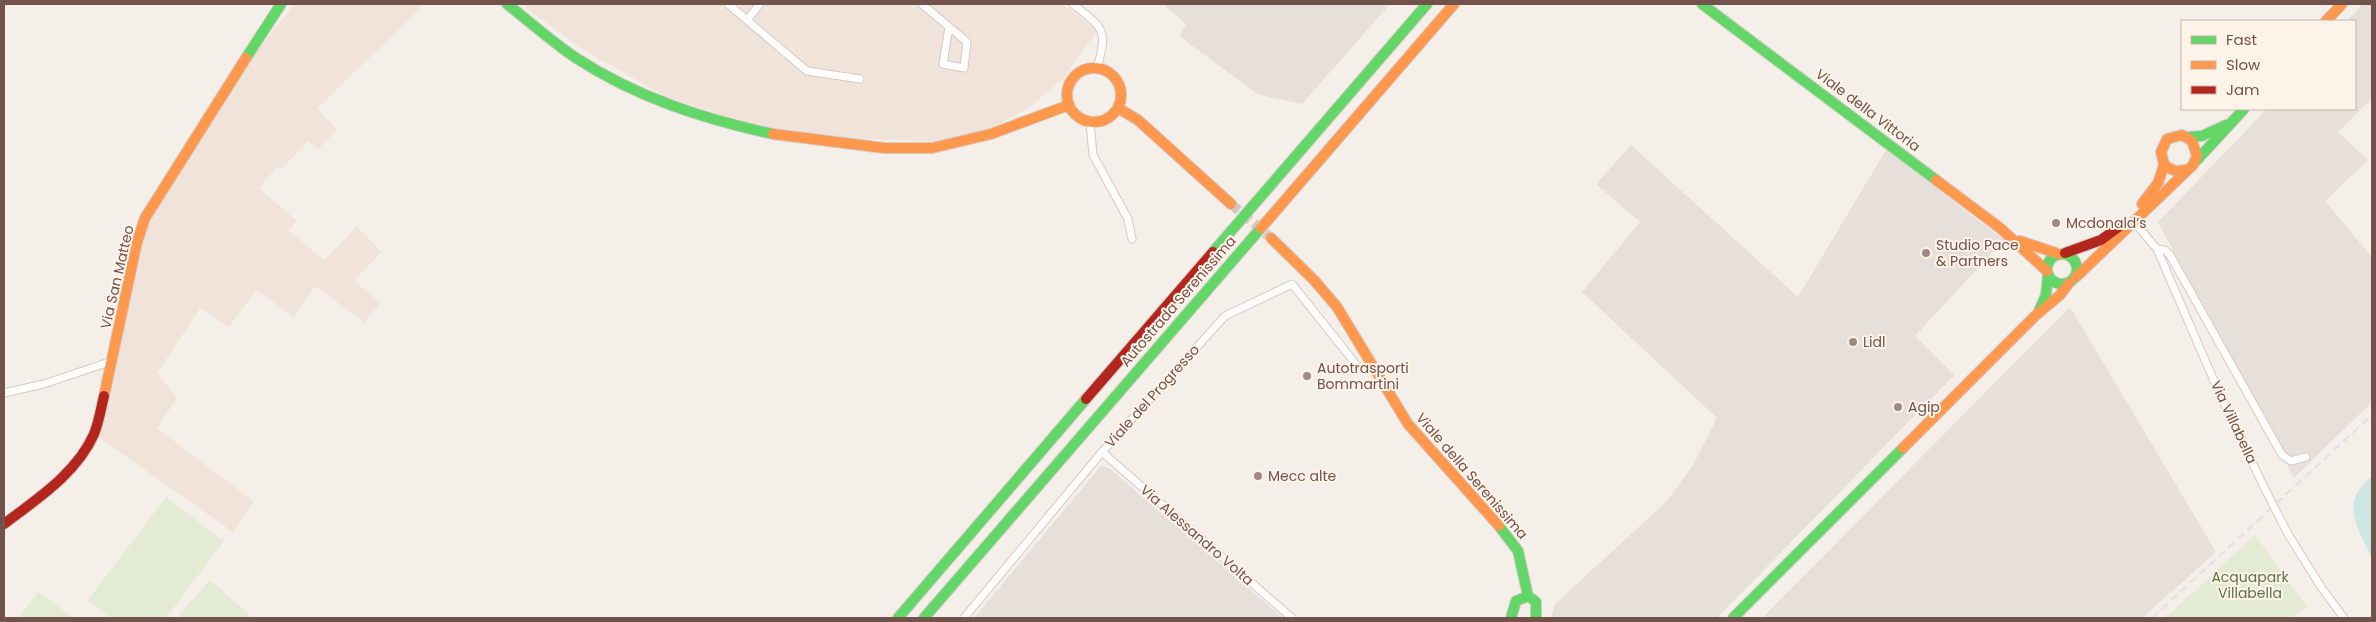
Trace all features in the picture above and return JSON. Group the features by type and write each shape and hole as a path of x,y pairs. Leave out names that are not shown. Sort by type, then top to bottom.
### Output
{"main road":[{"name":"Via San Matteo","path":"4,524 53,487 77,460 94,434 137,242 146,218 217,101 281,4"},
{"path":"506,4 576,57 659,102 728,124 819,142 876,147 941,147 989,135 1069,105"},
{"name":"Autostrada Serenissima","path":"898,618 1427,4"},
{"name":"Autostrada Serenissima","path":"924,618 1454,4"},
{"name":"Viale della Vittoria","path":"1702,4 1802,77 2016,240 2048,273"},
{"path":"2327,20 2342,4"},
{"path":"1097,68 1113,76 1121,91 1118,108 1106,120 1090,122 1074,114 1069,105 1068,87 1072,79 1088,69 1097,68"},
{"path":"1118,108 1138,120 1231,204"},
{"path":"1733,618 2035,316 2060,295 2072,280 2192,165 2243,110"},
{"path":"2192,165 2178,172 2168,169 2164,165 2160,154 2163,143 2177,135 2188,137 2202,136 2230,123"},
{"path":"2188,137 2195,145 2192,165"},
{"path":"2035,316 2043,303 2051,258 2090,246 2112,234 2150,196 2158,183 2164,165"},
{"name":"Viale della Serenissima","path":"1271,238 1314,280 1337,306 1383,386 1408,424 1502,529 1518,551 1528,596 1534,598 1537,604 1536,618"},
{"name":"Viale della Vittoria","path":"2016,240 2062,254"},
{"path":"2062,254 2073,257 2077,264 2072,280"},
{"path":"2048,273 2055,282 2072,280"},
{"path":"1511,618 1516,601 1528,596"}],"street":[{"path":"728,4 807,71 860,80"},
{"path":"748,19 760,4"},
{"path":"922,4 967,42 964,68 943,64 949,27"},
{"path":"1073,4 1098,26 1104,39 1103,50 1097,68"},
{"path":"1090,122 1093,155 1128,219 1132,239"},
{"name":"Via Villabella","path":"2134,222 2157,249 2221,397 2288,534 2320,587 2344,618"},
{"path":"2157,249 2165,250 2170,255 2282,455 2292,461 2306,457"},
{"name":"Viale del Progresso","path":"964,618 1102,452 1225,316 1292,284 1359,368"},
{"path":"4,393 44,384 112,360"},
{"name":"Via Alessandro Volta","path":"1102,452 1292,618"}],"shaded area":[{"path":"295,4 424,4 317,109 337,130 318,149 308,141 282,168 277,167 259,188 297,221 288,230 324,260 357,226 381,252 354,281 381,303 364,322 315,286 294,317 256,290 229,327 200,308 157,373 177,398 157,428 254,502 233,532 94,434 137,242 217,101"},
{"path":"521,4 1063,4 1097,31 1063,79 1028,108 982,133 933,141 823,138 743,122 666,97 579,47"},
{"path":"1163,4 1390,4 1302,104 1257,94 1179,36 1186,24"},
{"path":"2363,4 2372,5 2372,98 2338,132 2368,160 2325,201 2372,257 2372,402 2294,478 2158,222 2266,110 2356,110 2356,20 2348,20"},
{"path":"1631,145 1798,297 1886,150 2004,240 1915,336 1954,375 1717,618 1551,618 1555,604 1666,502 1693,465 1717,418 1582,292 1640,222 1596,184"},
{"path":"2070,307 2216,552 2142,618 1762,618"},
{"path":"1101,466 1109,468 1283,618 974,618"}],"green space":[{"path":"166,497 224,541 166,618 111,618 88,600"},
{"name":"Acquapark Villabella","path":"2255,535 2307,607 2290,618 2165,618"},
{"path":"210,580 253,618 176,618"},
{"path":"38,592 74,618 19,618"}],"water":[{"path":"2372,476 2372,558 2357,525 2354,505 2356,496 2362,486"}],"tunnel":[{"path":"1231,204 1271,238"}],"railway":[{"path":"2152,618 2372,415"}],"traffic: fast":[{"path":"246,58 281,4"},
{"path":"507,4 567,52 622,84 696,114 773,134"},
{"path":"1213,252 1427,4"},
{"path":"1702,4 1936,180"},
{"path":"2196,161 2243,110"},
{"path":"2188,137 2202,136 2226,125"},
{"path":"924,618 1261,228"},
{"path":"2062,254 2073,258 2077,269 2073,280 2062,284 2051,280 2047,269 2051,258 2062,254"},
{"path":"2039,311 2046,295 2048,275"},
{"path":"898,618 1086,399"},
{"path":"1733,618 1903,448"},
{"path":"1499,526 1518,551 1528,596"},
{"path":"1511,618 1516,601 1528,596 1536,602 1536,618"}],"traffic: slow":[{"path":"1261,228 1454,4"},
{"path":"2327,20 2342,4"},
{"path":"104,396 137,242 145,218 246,58"},
{"path":"1089,68 1099,68 1113,76 1119,85 1121,95 1119,105 1113,114 1099,122 1089,122 1079,117 1072,110 1067,100 1067,90 1072,80 1079,73 1089,68"},
{"path":"773,134 884,148 932,148 991,134 1069,105"},
{"path":"1118,108 1138,120 1231,204"},
{"path":"2076,277 2193,165 2197,156 2192,141 2182,135 2167,139 2161,152 2164,164 2176,171 2182,171 2185,170 2189,169"},
{"path":"2142,204 2158,183 2164,165"},
{"path":"1936,180 2000,228 2047,271"},
{"path":"1271,238 1314,280 1337,307 1408,424 1499,526"},
{"path":"2020,241 2059,254"},
{"path":"1903,448 2035,316 2060,295 2069,283"}],"traffic: jam":[{"path":"2065,253 2101,240 2120,226"},
{"path":"1086,399 1213,252"},
{"path":"4,524 55,484 77,461 87,448 94,434 104,396"}],"place":[{"name":"Mcdonald’s","path":"2056,223"},
{"name":"Studio Pace & Partners","path":"1926,253"},
{"name":"Lidl","path":"1853,342"},
{"name":"Autotrasporti Bommartini","path":"1307,376"},
{"name":"Agip","path":"1898,407"},
{"name":"Mecc alte","path":"1258,476"}]}
